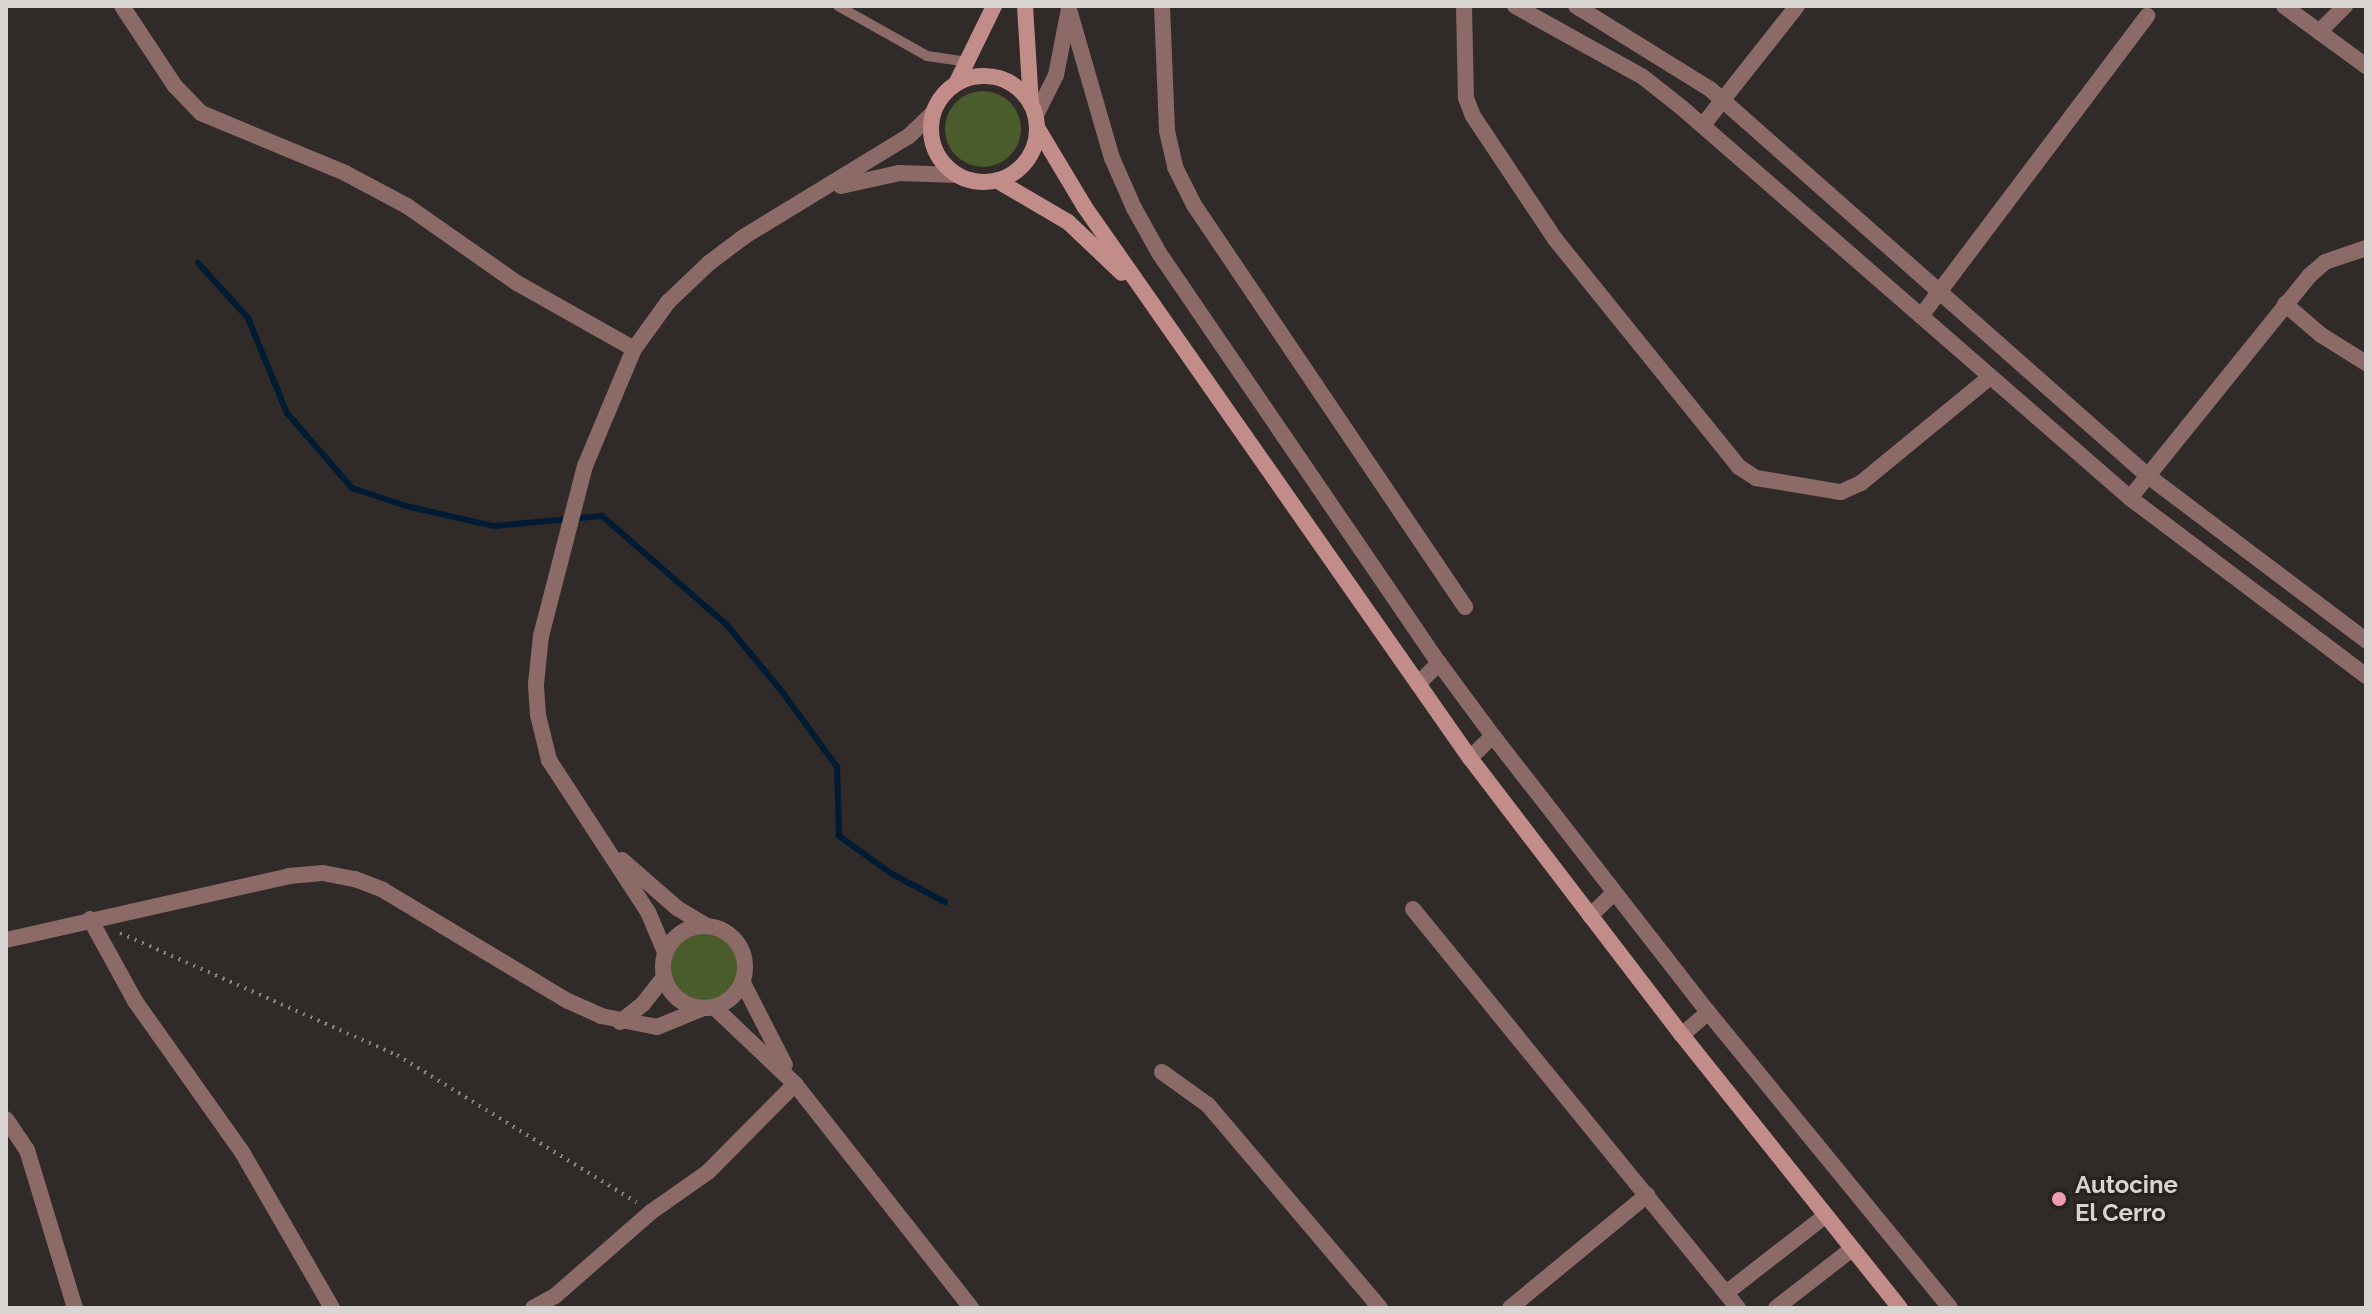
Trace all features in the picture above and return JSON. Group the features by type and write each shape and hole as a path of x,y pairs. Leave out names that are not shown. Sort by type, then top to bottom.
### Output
{"main road":[{"path":"994,6 957,82 938,102 932,114 931,129 938,156 958,175 971,181 998,181 1022,167 1031,156 1035,117 1025,6"},
{"path":"957,82 970,77 998,77 1022,91 1084,206 1470,758 1682,1035 1900,1308"},
{"path":"998,181 1068,222 1150,299"}],"street":[{"path":"122,6 175,86 201,113 345,173 407,206 517,283 634,349"},
{"path":"1162,6 1167,131 1175,167 1194,205 1465,607"},
{"path":"1464,6 1466,98 1473,116 1555,239 1739,467 1756,478 1841,492 1861,483 1990,377"},
{"path":"1515,6 1544,13 1643,77 1703,125 2130,498 2366,676"},
{"path":"1576,6 1628,35 1723,100 2148,476 2366,640"},
{"path":"1703,125 1797,6"},
{"path":"2284,6 2366,66"},
{"path":"2319,32 2345,6"},
{"path":"1035,117 1056,75 1069,8"},
{"path":"1069,8 1112,158 1146,230 1439,663 1708,1012 1950,1308"},
{"path":"1921,316 2147,16"},
{"path":"620,1022 643,1004 663,978 665,952 648,912 606,845 573,802 549,760 538,715 536,684 549,602 585,466 634,349 668,302 709,263 775,216 909,136 932,114"},
{"path":"813,196 863,179 899,173 958,175"},
{"path":"2130,498 2285,304 2325,262 2366,248"},
{"path":"2285,304 2321,335 2366,363"},
{"path":"1418,684 1439,663"},
{"path":"1470,758 1493,736"},
{"path":"606,845 677,908 707,926 731,935 739,945 745,957 743,983 795,1084"},
{"path":"6,940 289,876 323,873 355,879 383,890 568,1001 620,1022 657,1027 727,1003 743,983"},
{"path":"1590,916 1614,893"},
{"path":"1413,909 1738,1308"},
{"path":"90,919 135,1001 242,1152 332,1308"},
{"path":"665,952 682,932 707,926"},
{"path":"663,978 678,1000 708,1008 795,1084 971,1308"},
{"path":"1682,1035 1708,1012"},
{"path":"1162,1072 1208,1105 1380,1308"},
{"path":"533,1308 555,1296 651,1212 716,1165 795,1084"},
{"path":"6,1119 27,1150 75,1308"},
{"path":"1510,1308 1647,1195"},
{"path":"1726,1293 1825,1216"},
{"path":"1776,1308 1852,1249"}],"lane":[{"path":"838,6 927,56 968,62"}],"path":[{"path":"119,932 397,1055 651,1212"}],"green space":[{"path":"983,91 997,94 1010,102 1018,115 1021,129 1018,143 1010,156 997,164 983,167 969,164 956,156 948,143 945,129 948,115 956,102 969,94"},
{"path":"704,931 724,937 734,947 740,967 734,987 724,997 704,1003 684,997 674,987 668,967 674,947 684,937"}],"waterway":[{"path":"198,263 248,318 287,413 352,488 406,506 493,526 602,516 726,624 783,693 837,767 839,836 892,874 945,902"}],"place":[{"name":"Autocine El Cerro","path":"2059,1199"}]}
